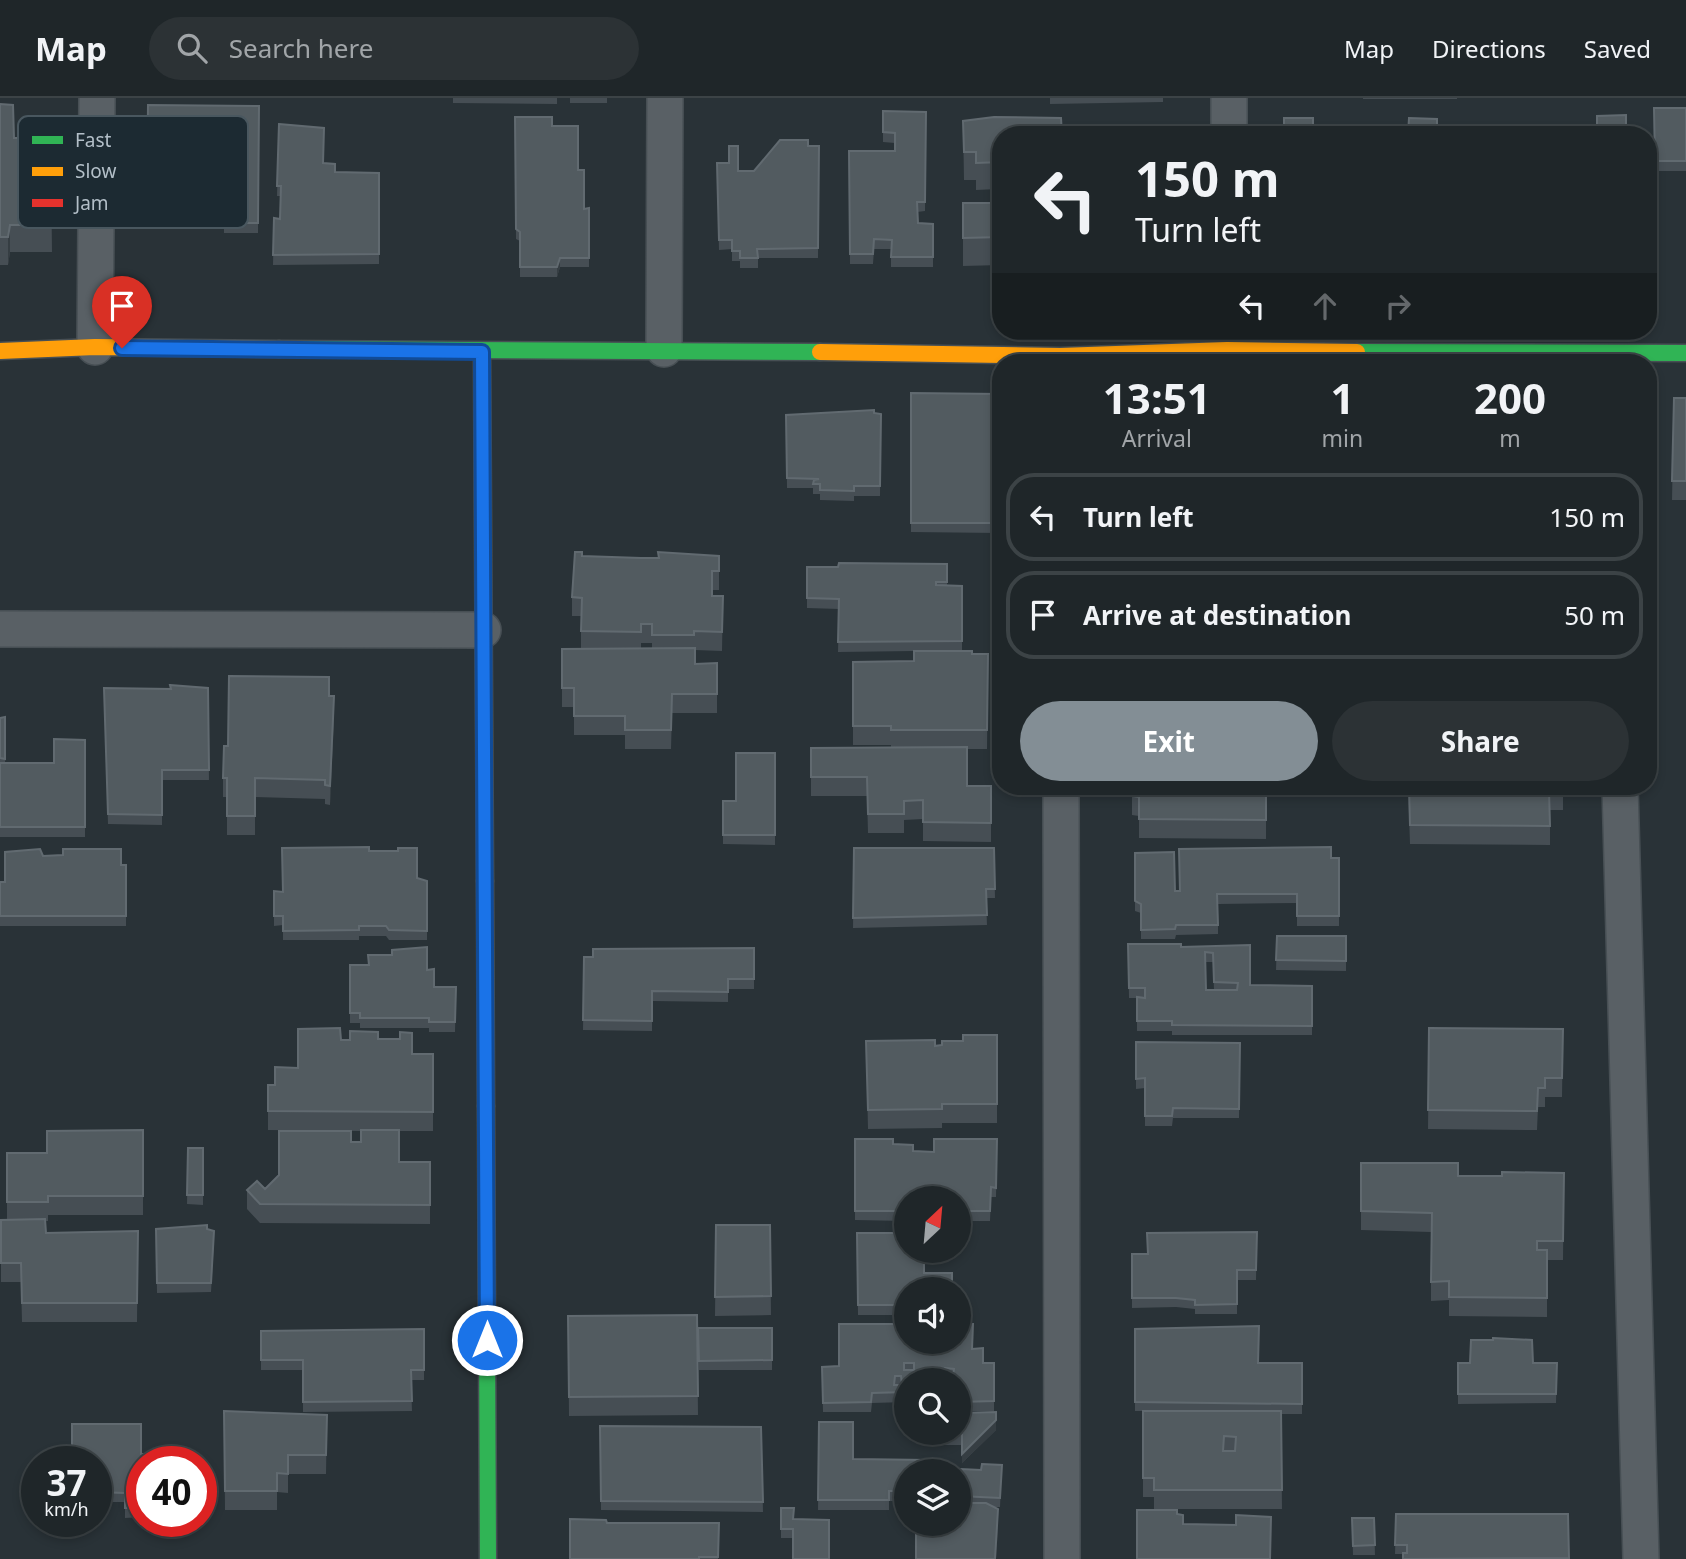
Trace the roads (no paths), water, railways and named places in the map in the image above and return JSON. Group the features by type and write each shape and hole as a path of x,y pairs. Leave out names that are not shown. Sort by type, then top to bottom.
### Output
{"street":[{"path":"97,98 97,116"},
{"path":"664,349 665,98"},
{"path":"1229,98 1229,126"},
{"path":"95,347 96,228"},
{"path":"1104,354 1227,340 1508,354"},
{"path":"0,351 95,347 482,352 664,349 992,357"},
{"path":"482,352 488,1559"},
{"path":"1657,355 1686,353"},
{"path":"0,629 483,630"},
{"path":"1061,795 1062,1559"},
{"path":"1620,795 1642,1559"}]}
